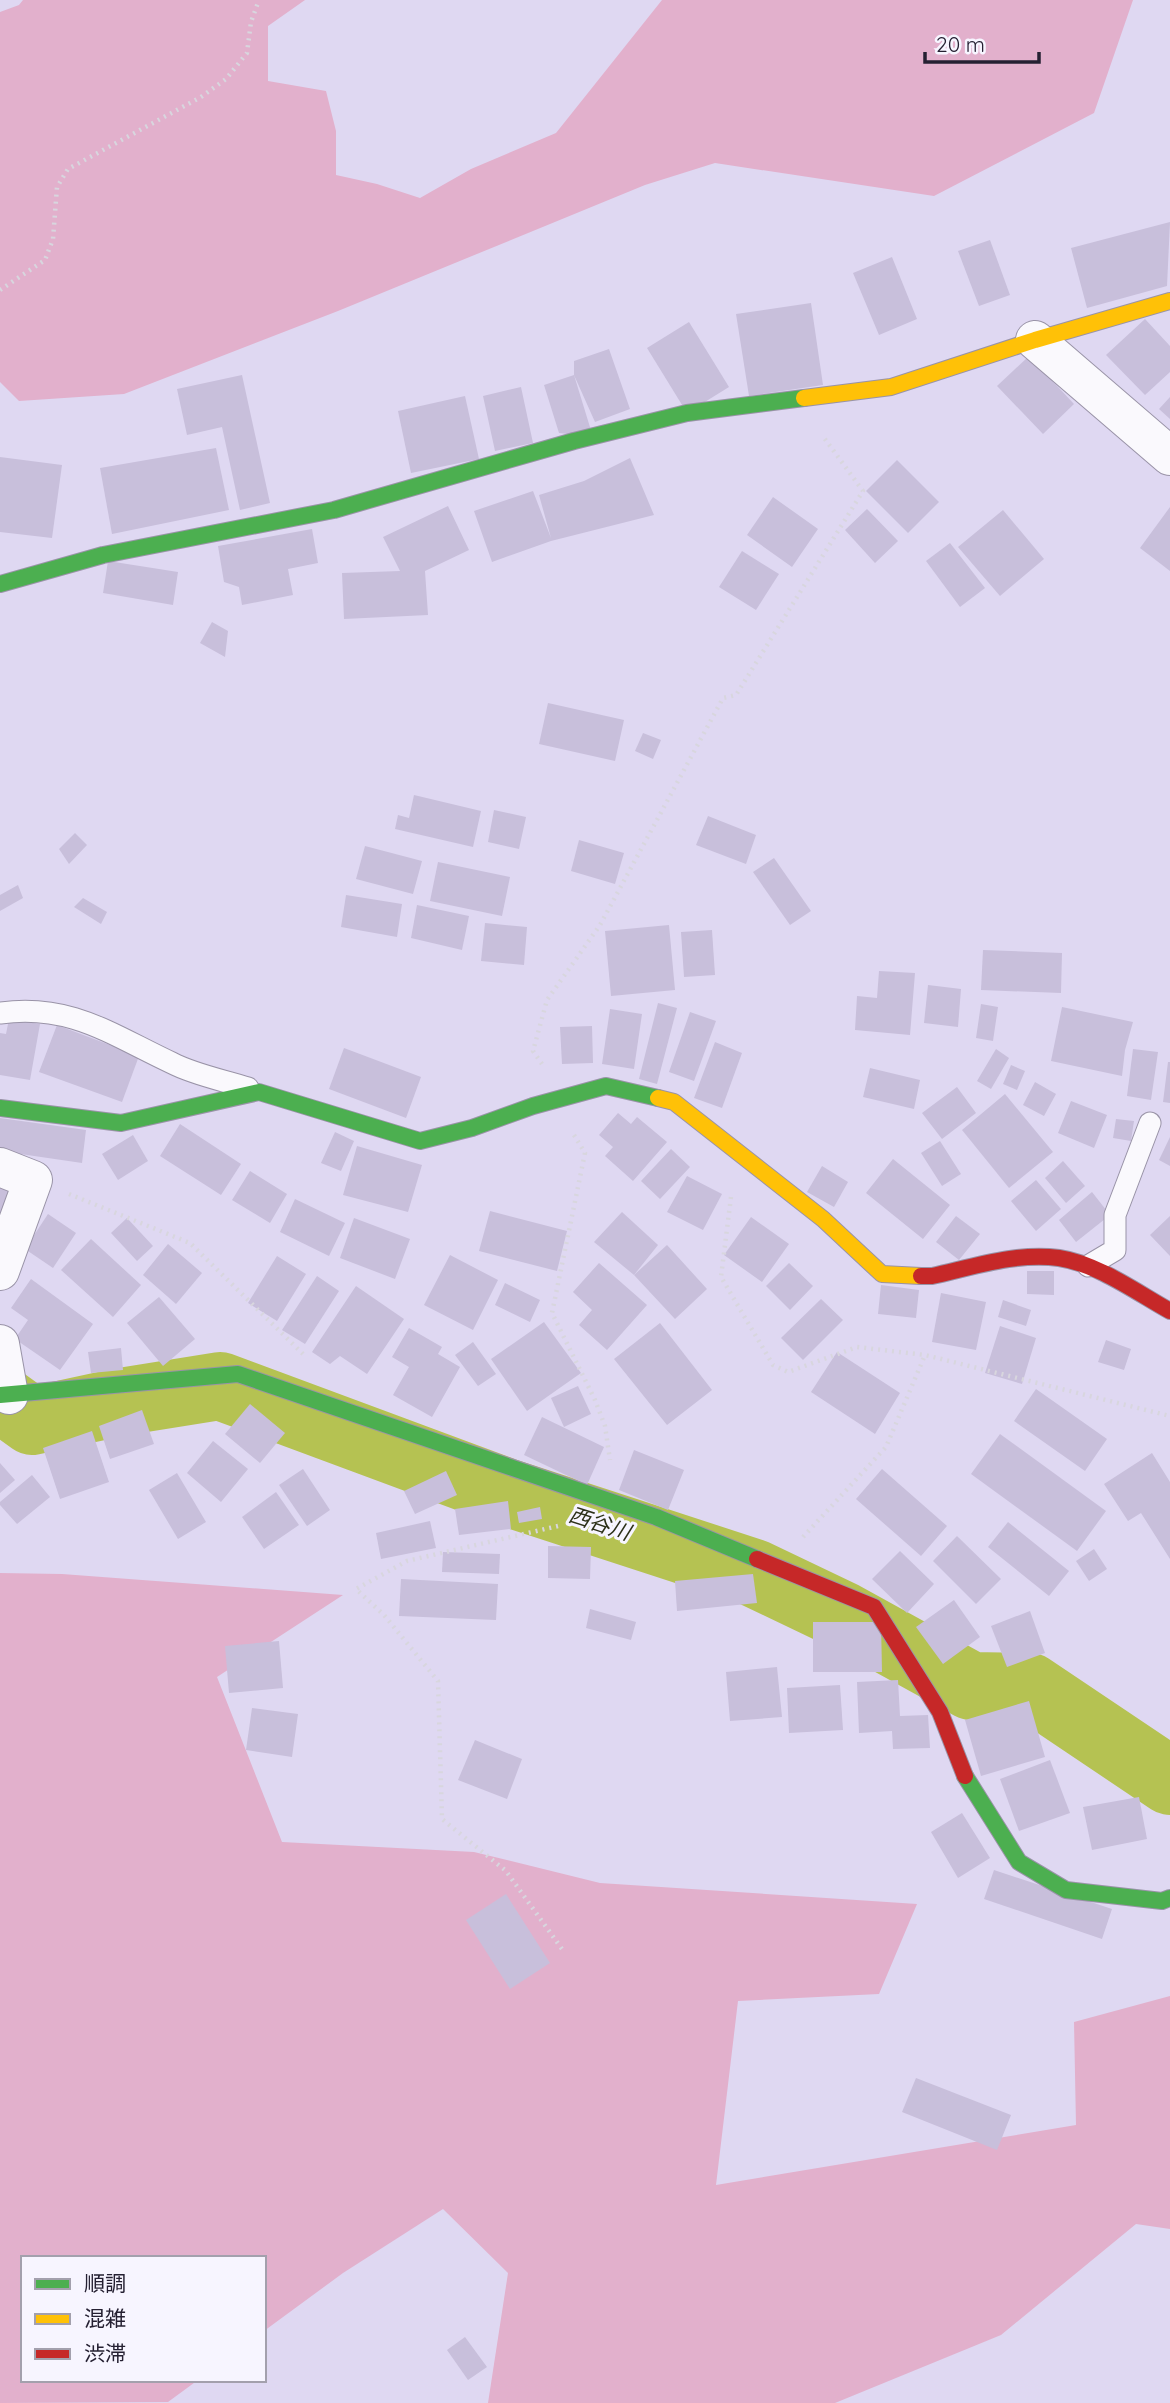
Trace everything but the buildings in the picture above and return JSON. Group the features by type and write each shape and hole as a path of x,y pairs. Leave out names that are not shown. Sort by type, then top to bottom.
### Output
{"street":[{"path":"0,584 103,555 334,510 574,441 687,413 891,387 1035,340 1170,301"},
{"path":"1035,340 1170,456"},
{"path":"0,1108 121,1123 259,1092 420,1141 472,1128 606,1086 674,1102 822,1219 882,1274 932,1276 1022,1257 1059,1258 1088,1265 1170,1311"},
{"path":"0,1270 16,1173"},
{"path":"0,1343 4,1395 238,1374 656,1517 874,1607 940,1712 966,1777 1019,1862 1066,1889 1162,1901 1170,1898"}],"lane":[{"path":"0,1013 25,1009 74,1017 173,1064 259,1092"},
{"path":"1088,1265 1115,1250 1115,1215 1150,1123"}],"path":[{"path":"0,290 45,260 53,239 57,187 68,169 201,97 226,79 247,53 251,22 259,0"},
{"path":"582,1092 545,1068 533,1051 547,1000 600,925 723,698 736,695 863,491 813,423 819,396"},
{"path":"533,1107 572,1130 585,1153 552,1313 595,1400 605,1426 611,1459 594,1496 557,1526 407,1561 356,1589 384,1615 438,1681 442,1819 506,1871 562,1949"},
{"path":"16,1173 190,1243 310,1362"},
{"path":"731,1196 721,1277 773,1365 788,1372 857,1347 925,1355 1170,1416"},
{"path":"775,1567 886,1447 925,1355"}],"shaded area":[{"path":"23,0 305,0 268,26 268,81 326,91 336,131 336,175 377,184 420,198 471,169 556,133 662,0 1133,0 1094,113 934,196 715,163 645,185 338,311 124,394 19,401 0,382 0,12 19,5"},
{"path":"0,1573 62,1574 343,1595 217,1677 282,1842 474,1852 600,1883 917,1904 879,1994 738,2001 716,2185 1076,2125 1074,2022 1170,1996 1170,2229 1136,2224 1001,2335 835,2403 488,2403 508,2273 443,2209 343,2273 266,2330 266,2256 21,2256 21,2382 195,2382 168,2402 0,2403"}],"waterway":[{"name":"西谷川","path":"0,1398 32,1421 120,1402 220,1386 503,1491 754,1573 844,1616 971,1686 1030,1687 1170,1781"}],"traffic: fast":[{"path":"0,584 103,555 334,510 574,441 687,413 804,398"},
{"path":"0,1108 121,1123 259,1092 420,1141 472,1128 533,1106 606,1086 658,1098"},
{"path":"0,1395 238,1374 656,1517 757,1559"},
{"path":"965,1776 1019,1862 1066,1890 1162,1901 1170,1898"}],"traffic: slow":[{"path":"804,398 891,387 1035,340 1170,301"},
{"path":"658,1098 674,1102 823,1219 882,1274 921,1276"}],"traffic: jam":[{"path":"921,1276 1011,1259 1059,1258 1102,1272 1170,1311"},
{"path":"757,1559 874,1607 940,1712 965,1776"}]}
